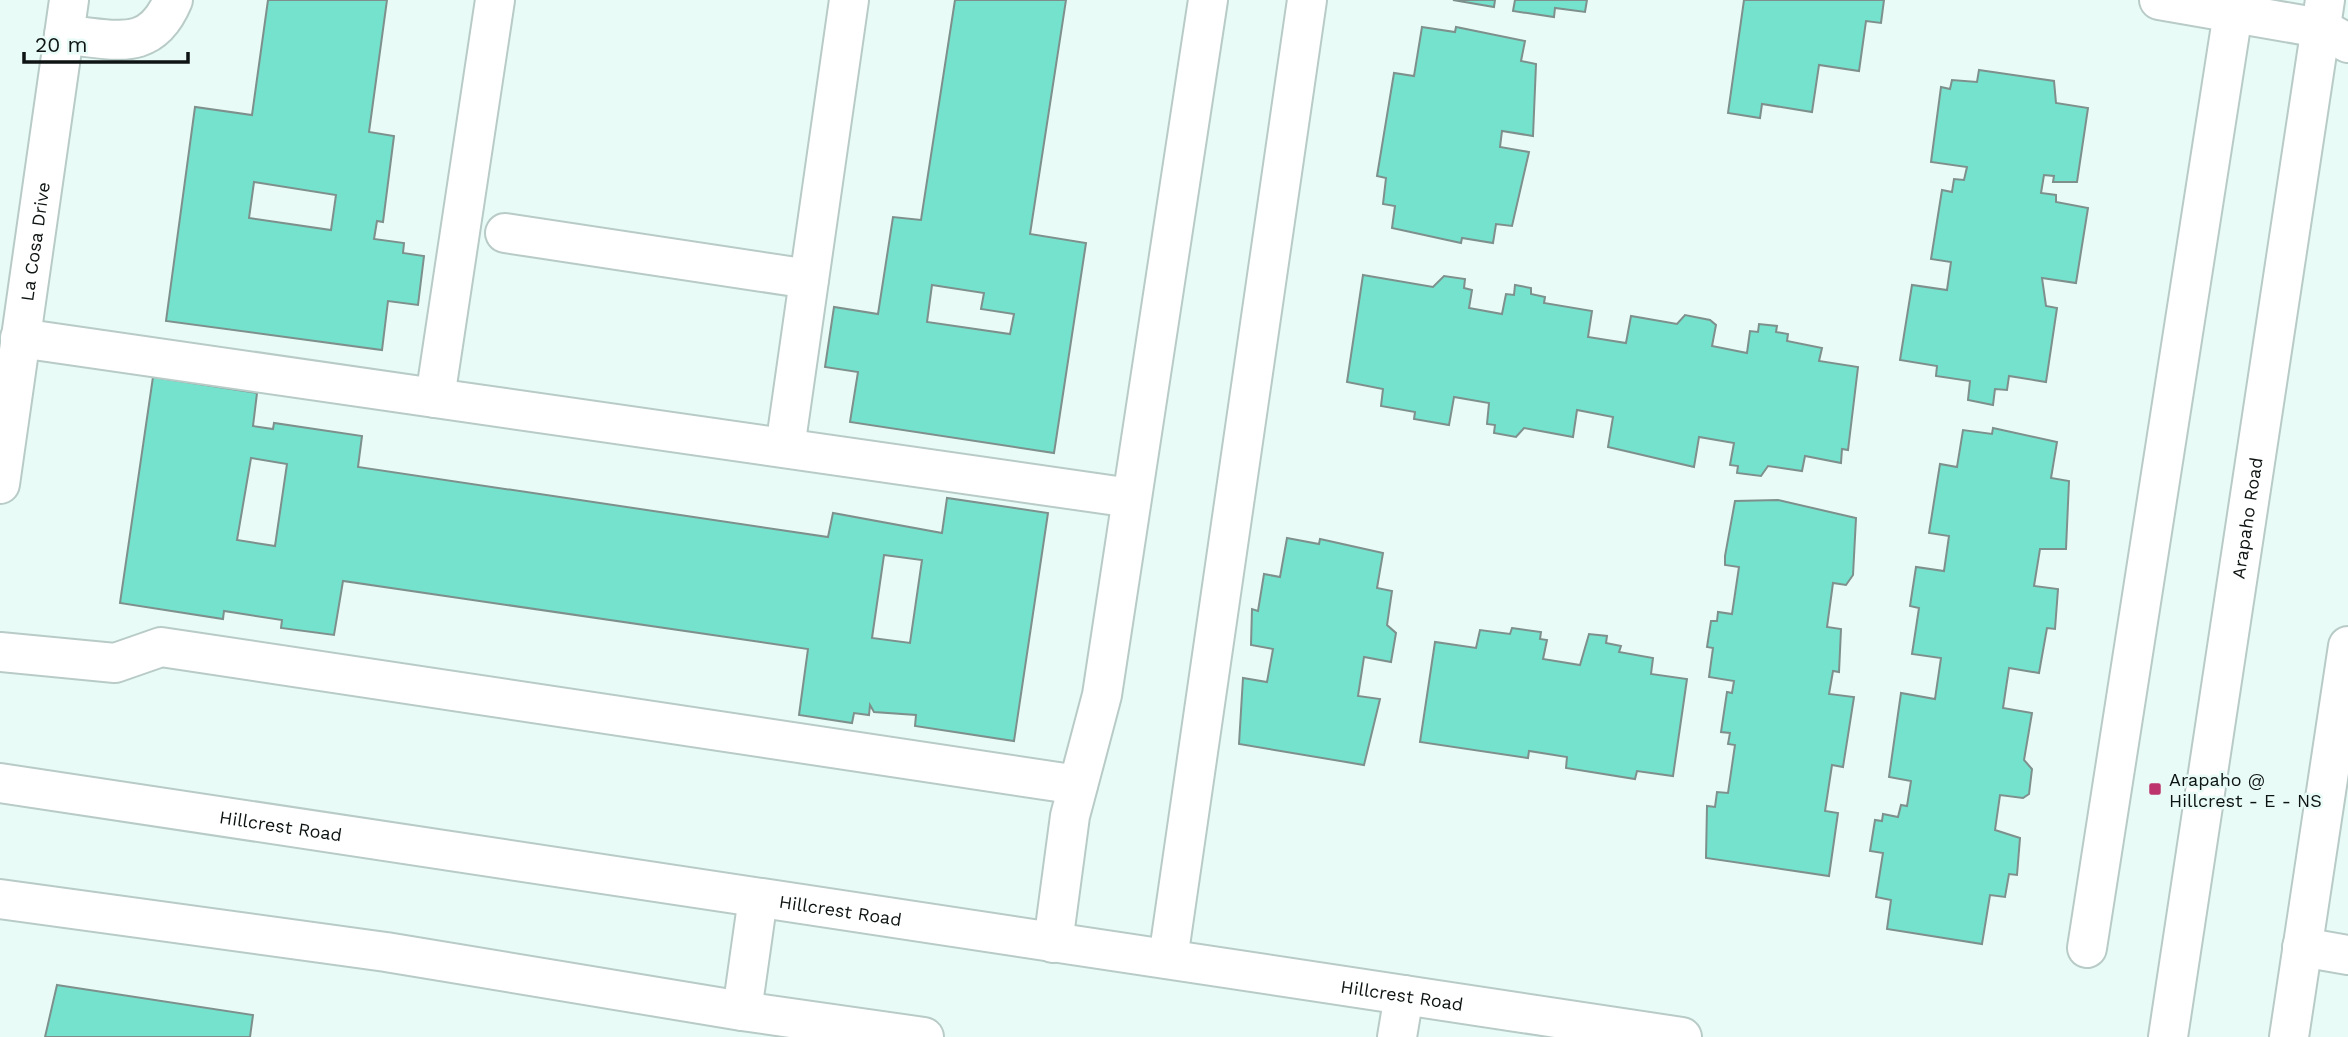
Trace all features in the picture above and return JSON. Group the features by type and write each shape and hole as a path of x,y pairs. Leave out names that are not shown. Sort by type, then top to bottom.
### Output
{"main road":[{"path":"66,17 138,40 163,23 173,0"},
{"path":"435,398 495,0"},
{"path":"785,448 849,0"},
{"path":"1053,943 1070,816 1102,695 1208,0"},
{"path":"1168,960 1307,0"},
{"path":"2160,0 2234,6 2331,24"},
{"path":"2087,948 2234,6"},
{"name":"La Cosa Drive","path":"0,484 66,17"},
{"name":"Arapaho Road","path":"2168,1037 2331,24"},
{"path":"505,233 809,279"},
{"path":"20,338 1132,498"},
{"path":"2289,1037 2348,646"},
{"path":"0,652 115,663 160,647 1078,785"},
{"name":"Hillcrest Road","path":"0,783 1682,1037"},
{"path":"741,1011 758,898"},
{"path":"0,899 386,951 741,1011 924,1037"},
{"path":"2302,947 2348,955"},
{"path":"1397,1037 1404,995"}],"building":[{"path":"268,0 387,0 369,132 394,136 383,222 377,221 374,239 404,243 403,253 424,256 418,305 388,301 382,350 166,321 195,107 252,115","holes":["254,182 336,195 331,230 249,218"]},
{"path":"955,0 1066,0 1030,234 1086,243 1054,453 850,422 858,372 825,367 834,307 878,314 893,217 921,220","holes":["932,285 984,293 981,309 1014,314 1010,334 927,322"]},
{"path":"1453,0 1495,0 1494,7"},
{"path":"1515,0 1587,0 1585,12 1555,8 1554,17 1513,11"},
{"path":"1744,0 1884,0 1881,23 1866,21 1859,71 1819,65 1812,112 1762,104 1760,118 1728,113"},
{"path":"1422,27 1455,32 1456,27 1525,41 1521,61 1536,64 1533,136 1502,131 1500,147 1529,152 1512,226 1496,224 1493,243 1462,238 1461,243 1392,228 1395,206 1383,204 1386,178 1377,176 1394,73 1414,76"},
{"path":"1979,70 2054,81 2056,103 2088,108 2077,182 2053,182 2054,176 2044,175 2041,193 2056,195 2056,202 2088,208 2076,283 2042,278 2046,306 2057,308 2046,382 2009,376 2007,390 1995,389 1993,405 1968,400 1970,381 1936,376 1937,366 1900,360 1912,285 1947,290 1951,262 1931,259 1942,190 1952,192 1954,179 1964,180 1967,167 1931,162 1941,87 1950,89 1952,80 1977,82"},
{"path":"1363,275 1433,287 1444,276 1465,279 1464,288 1472,290 1469,308 1502,314 1506,294 1514,295 1515,285 1531,288 1531,294 1545,297 1544,303 1592,311 1588,337 1626,343 1631,316 1677,324 1685,315 1710,320 1716,325 1712,346 1747,353 1750,331 1758,332 1759,324 1777,326 1776,332 1788,334 1787,341 1822,348 1819,361 1858,367 1848,450 1842,449 1841,463 1805,456 1802,471 1768,466 1761,476 1737,473 1738,466 1730,465 1734,443 1699,437 1694,467 1608,447 1613,417 1577,410 1573,437 1524,428 1516,437 1494,433 1495,425 1487,424 1489,403 1454,397 1449,425 1414,419 1415,412 1381,406 1383,389 1347,382"},
{"path":"153,377 257,393 253,426 273,429 274,423 362,436 358,467 828,537 833,513 942,533 947,498 1048,513 1014,741 915,726 916,715 874,712 870,705 869,715 854,713 852,723 799,715 808,649 343,581 334,635 281,628 282,620 224,611 223,619 120,603","holes":["251,458 287,464 275,546 237,540","884,555 922,560 910,643 872,638"]},
{"path":"1993,428 2057,442 2051,478 2069,481 2066,549 2040,549 2034,586 2058,589 2055,629 2047,628 2039,673 2009,668 2003,708 2032,713 2024,760 2032,769 2029,794 2023,798 2000,795 1995,830 2020,838 2017,875 2009,874 2005,897 1990,895 1982,944 1887,929 1891,900 1876,897 1883,853 1870,851 1875,820 1882,821 1883,814 1898,817 1901,805 1907,806 1911,781 1889,777 1901,693 1935,699 1941,658 1912,654 1919,608 1910,606 1916,567 1944,571 1949,536 1929,533 1940,464 1957,467 1963,430 1992,434"},
{"path":"1778,500 1856,518 1853,575 1846,585 1833,583 1827,627 1841,629 1839,672 1833,671 1829,694 1854,697 1843,767 1832,765 1825,811 1838,813 1829,876 1706,858 1707,806 1715,807 1717,792 1728,793 1735,745 1728,744 1730,733 1721,732 1727,692 1732,693 1734,681 1709,677 1713,648 1707,647 1711,621 1717,621 1718,612 1732,614 1739,567 1725,565 1725,556 1735,501"},
{"path":"1287,538 1319,544 1320,539 1383,553 1377,588 1392,591 1387,625 1396,633 1391,662 1364,657 1358,696 1380,699 1364,765 1239,744 1243,678 1267,682 1273,649 1251,645 1252,609 1258,611 1264,574 1280,577"},
{"path":"1512,628 1541,632 1540,639 1547,640 1543,659 1580,665 1589,634 1607,636 1606,643 1621,646 1619,652 1653,658 1651,674 1687,679 1673,776 1637,771 1635,779 1566,768 1567,757 1529,751 1528,758 1420,742 1435,642 1476,648 1480,630 1510,634"},
{"path":"57,985 253,1015 250,1037 45,1037"}],"place":[{"name":"Arapaho @ Hillcrest - E - NS","path":"2155,789"}]}
